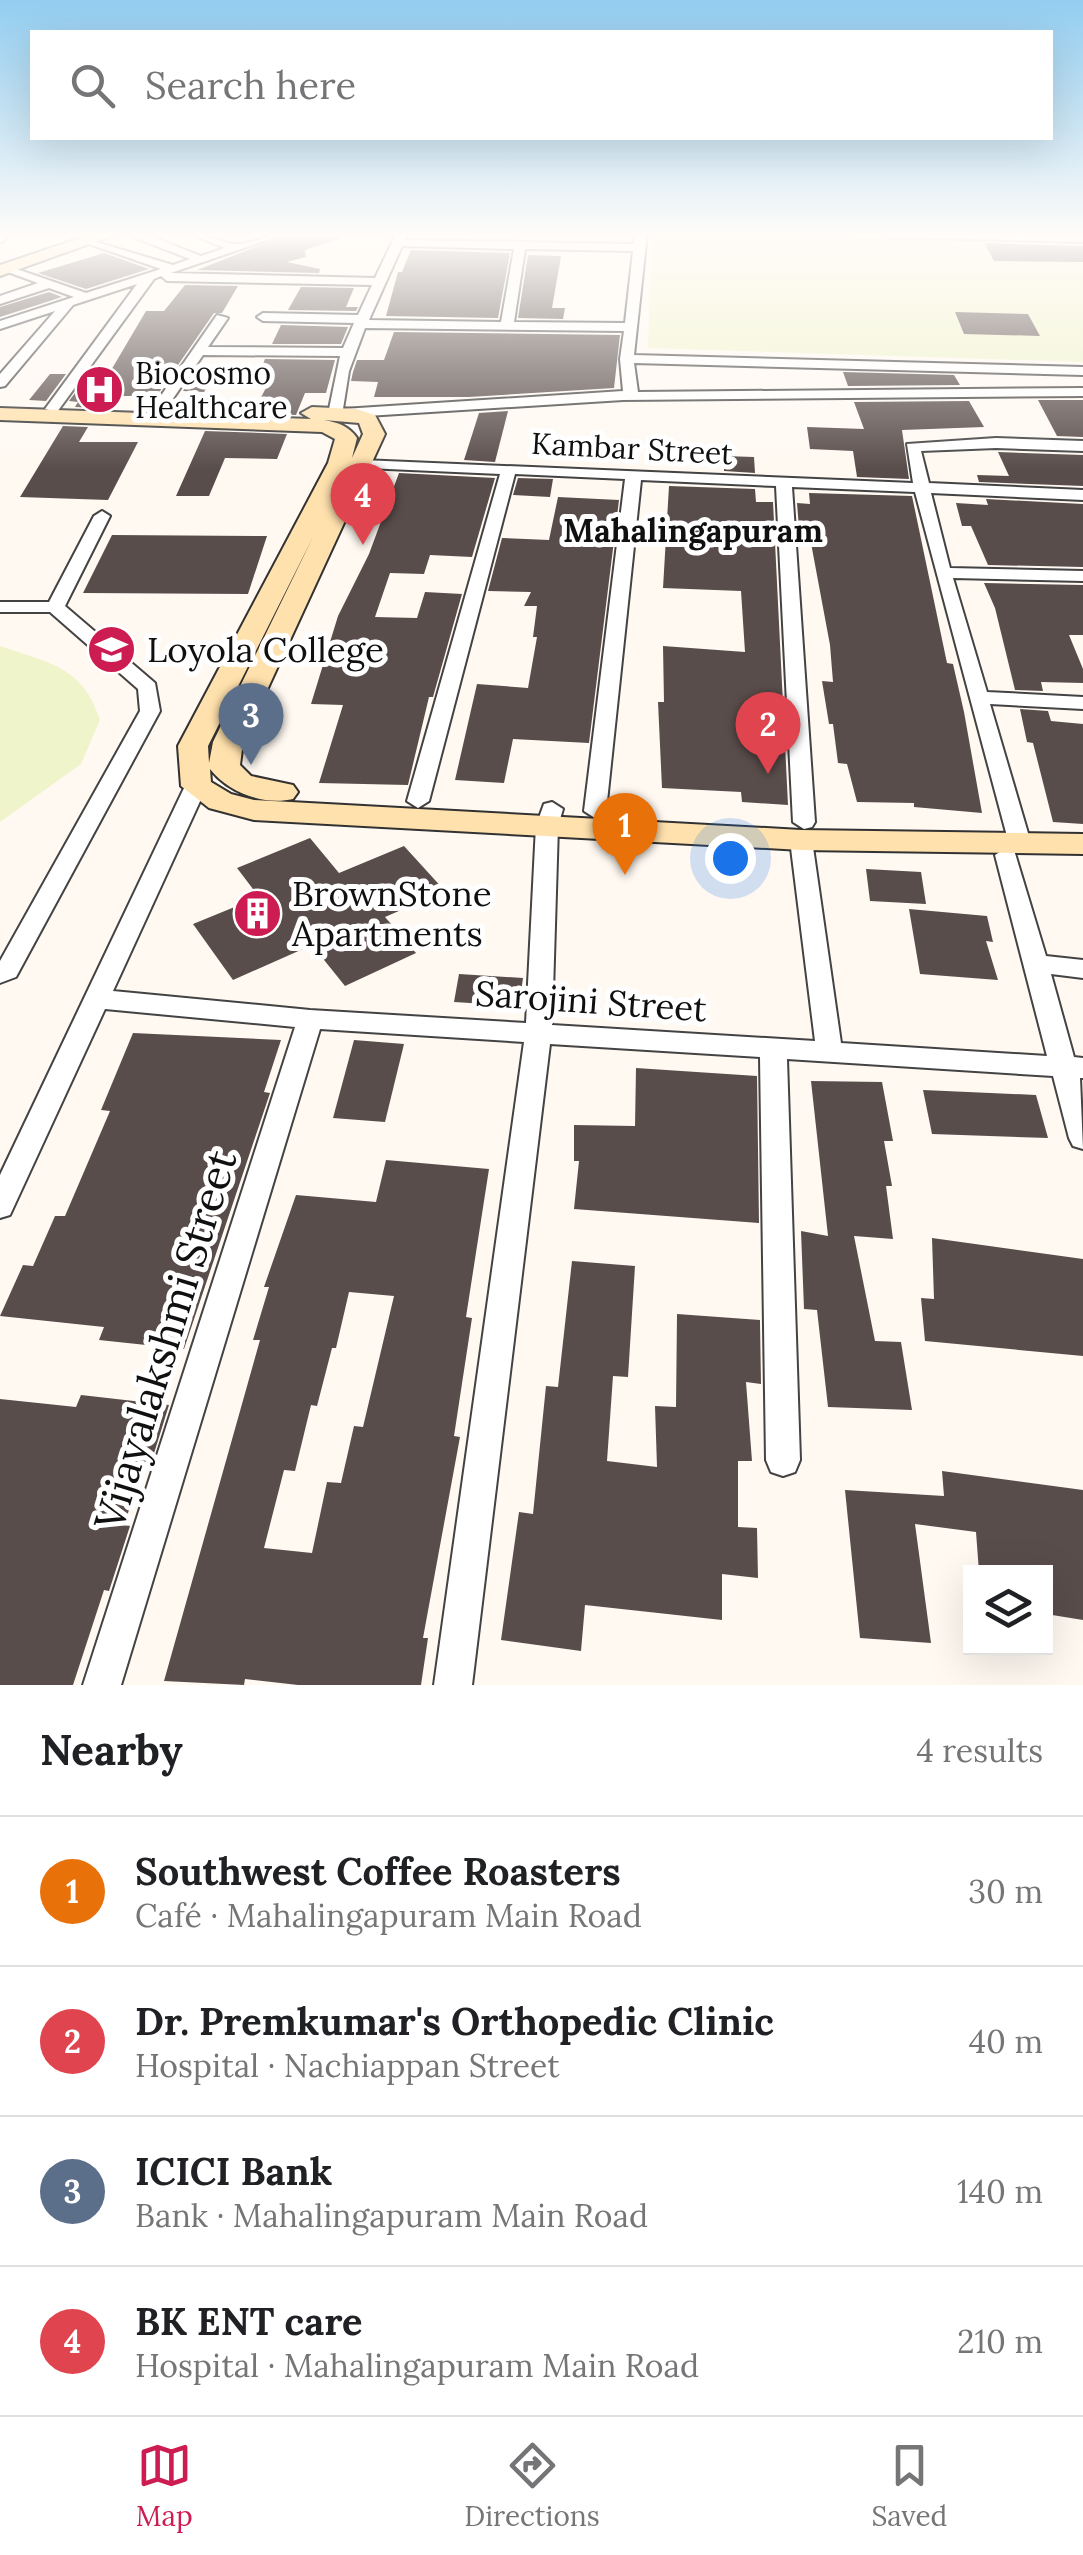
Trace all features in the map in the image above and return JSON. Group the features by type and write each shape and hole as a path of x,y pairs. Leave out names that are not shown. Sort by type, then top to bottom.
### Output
{"main road":[{"path":"0,406 329,420 346,438 351,462 228,742 224,767 241,784 270,791 418,801 549,817 595,811 802,831"},
{"path":"0,414 329,420"},
{"path":"351,462 193,746 196,786 220,801 254,810 549,817 1008,845 1083,844"},
{"path":"1008,845 1083,859"}],"street":[{"path":"0,325 40,313"},
{"path":"0,384 7,369 60,313"},
{"path":"52,409 123,313"},
{"path":"366,313 329,420 625,396 1083,392"},
{"path":"508,327 510,313"},
{"path":"625,396 631,396 627,359 633,313"},
{"path":"263,317 508,327 632,327"},
{"path":"158,410 222,318"},
{"path":"201,351 350,352"},
{"path":"627,359 1083,371"},
{"path":"824,364 832,393"},
{"path":"970,368 976,392"},
{"path":"1083,446 996,442 912,448 942,573 978,697 1037,964 1074,1066 1083,1138"},
{"name":"Kambar Street","path":"351,462 1083,495"},
{"path":"418,801 510,469"},
{"path":"595,811 633,477"},
{"path":"784,484 802,831 829,1050"},
{"path":"56,607 102,516"},
{"path":"942,573 1083,576"},
{"path":"0,607 56,607 148,687 150,711 7,972 0,974"},
{"path":"978,697 1083,703"},
{"path":"0,1206 196,786"},
{"path":"453,1685 539,1031 549,817"},
{"path":"1037,964 1083,968"},
{"name":"Sarojini Street","path":"94,1000 310,1020 1074,1066"},
{"name":"Vijayalakshmi Street","path":"102,1685 310,1020"},
{"path":"772,1048 783,1460"}],"green space":[{"path":"649,313 1083,313 1083,362 648,348"},
{"path":"0,646 49,663 74,677 93,702 100,720 81,764 0,822"}],"building":[{"path":"145,313 222,313 214,313 160,391 152,396 119,396 114,402 102,402 99,408 75,407 78,402 69,401 91,371 110,372"},
{"path":"387,313 499,313 498,318 386,316"},
{"path":"519,313 564,313 563,319 518,318"},
{"path":"955,313 1028,314 1040,336 964,334"},
{"path":"281,325 348,327 341,344 272,344"},
{"path":"394,332 620,335 614,388 469,397 374,397 378,382 351,381 353,372 357,360 384,360"},
{"path":"265,359 335,360 326,393 305,393 296,415 253,413 269,382 258,382 265,371 260,371"},
{"path":"198,369 217,370 204,392 183,391"},
{"path":"843,372 954,375 960,385 848,386"},
{"path":"50,374 66,374 46,401 29,400"},
{"path":"1038,400 1083,400 1083,437 1057,436"},
{"path":"969,401 984,427 902,430 909,479 857,477 853,451 810,449 807,427 864,429 854,402"},
{"path":"508,411 495,462 464,460 479,413"},
{"path":"63,426 88,427 79,442 138,442 108,500 20,497"},
{"path":"205,431 287,434 277,459 225,458 209,496 176,496"},
{"path":"998,452 1083,455 1083,486 979,482 977,475 1009,476"},
{"path":"724,456 754,457 755,473 724,471"},
{"path":"399,473 495,478 472,557 430,555 424,574 390,573 375,617 417,618 425,592 462,594 433,697 429,697 408,785 319,783 343,705 311,704 338,616 369,554"},
{"path":"518,478 553,479 550,497 513,495"},
{"path":"669,486 755,489 756,502 773,502 788,805 742,802 741,792 662,788 658,702 664,702 663,646 745,652 741,591 663,588"},
{"path":"809,493 912,496 947,663 953,664 964,712 982,813 914,807 914,803 857,802 847,764 838,763 822,681 833,682 830,645 808,527 799,528 797,503 810,504"},
{"path":"558,497 619,500 589,743 513,739 504,783 455,780 477,684 528,688 537,637 533,637 537,606 524,606 531,592 488,591 502,538 549,540"},
{"path":"986,499 1083,504 1083,567 988,565 971,526 962,526 956,503 988,505"},
{"path":"112,535 267,536 248,594 83,593"},
{"path":"984,583 1083,585 1083,635 1069,635 1083,669 1083,683 1041,682 1043,691 1015,690 995,608"},
{"path":"1020,709 1048,711 1051,721 1083,724 1083,824 1053,822"},
{"name":"BrownStone Apartments","path":"310,838 339,873 404,846 445,891 385,917 416,953 345,986 312,945 233,980 193,924 259,897 237,868"},
{"path":"866,869 921,872 926,904 870,901"},
{"path":"909,909 987,916 993,942 986,941 998,980 920,974"},
{"path":"459,974 523,978 519,1006 454,1002"},
{"path":"133,1033 281,1040 264,1092 270,1093 184,1349 99,1340 104,1327 0,1316 23,1265 33,1266 55,1216 65,1216 110,1111 101,1110"},
{"path":"354,1040 404,1044 385,1122 333,1118"},
{"path":"636,1068 757,1076 759,1223 574,1209 579,1161 574,1161 574,1125 635,1126"},
{"path":"811,1081 882,1082 893,1141 884,1141 892,1186 886,1186 893,1239 854,1236 875,1341 901,1342 912,1410 828,1407 817,1310 804,1309 801,1231 828,1236"},
{"path":"923,1090 1036,1095 1048,1138 932,1134"},
{"path":"386,1160 489,1169 466,1317 472,1318 454,1436 460,1437 423,1638 428,1638 421,1685 298,1685 245,1679 244,1685 164,1681 260,1340 253,1340 269,1287 264,1287 296,1195 376,1202","holes":["349,1292 394,1296 363,1427 354,1426 341,1483 327,1482 312,1553 264,1548 284,1470 295,1471 311,1405 317,1406"]},
{"path":"932,1238 1083,1259 1083,1356 925,1341 921,1298 934,1299"},
{"path":"572,1261 635,1266 628,1377 613,1376 607,1461 657,1467 655,1406 676,1407 677,1314 760,1320 761,1384 746,1382 752,1461 738,1461 738,1527 757,1528 758,1578 722,1574 722,1620 585,1605 581,1651 501,1640 519,1512 533,1514 546,1386 558,1387"},
{"path":"81,1395 169,1405 151,1463 145,1462 124,1525 130,1526 73,1685 0,1685 0,1399 76,1407"},
{"path":"942,1471 1083,1490 1083,1620 1053,1615 1053,1565 978,1565 976,1532 915,1524 931,1643 860,1638 845,1490 944,1496"}],"place":[{"name":"Biocosmo Healthcare","path":"100,390"},
{"name":"BK ENT care","path":"363,545"},
{"name":"Loyola College","path":"112,649"},
{"name":"ICICI Bank","path":"251,765"},
{"name":"Dr. Premkumar's Orthopedic Clinic","path":"768,774"},
{"name":"Southwest Coffee Roasters","path":"625,875"},
{"name":"BrownStone Apartments","path":"257,913"}],"district":[{"name":"Mahalingapuram","path":"693,530"}]}
